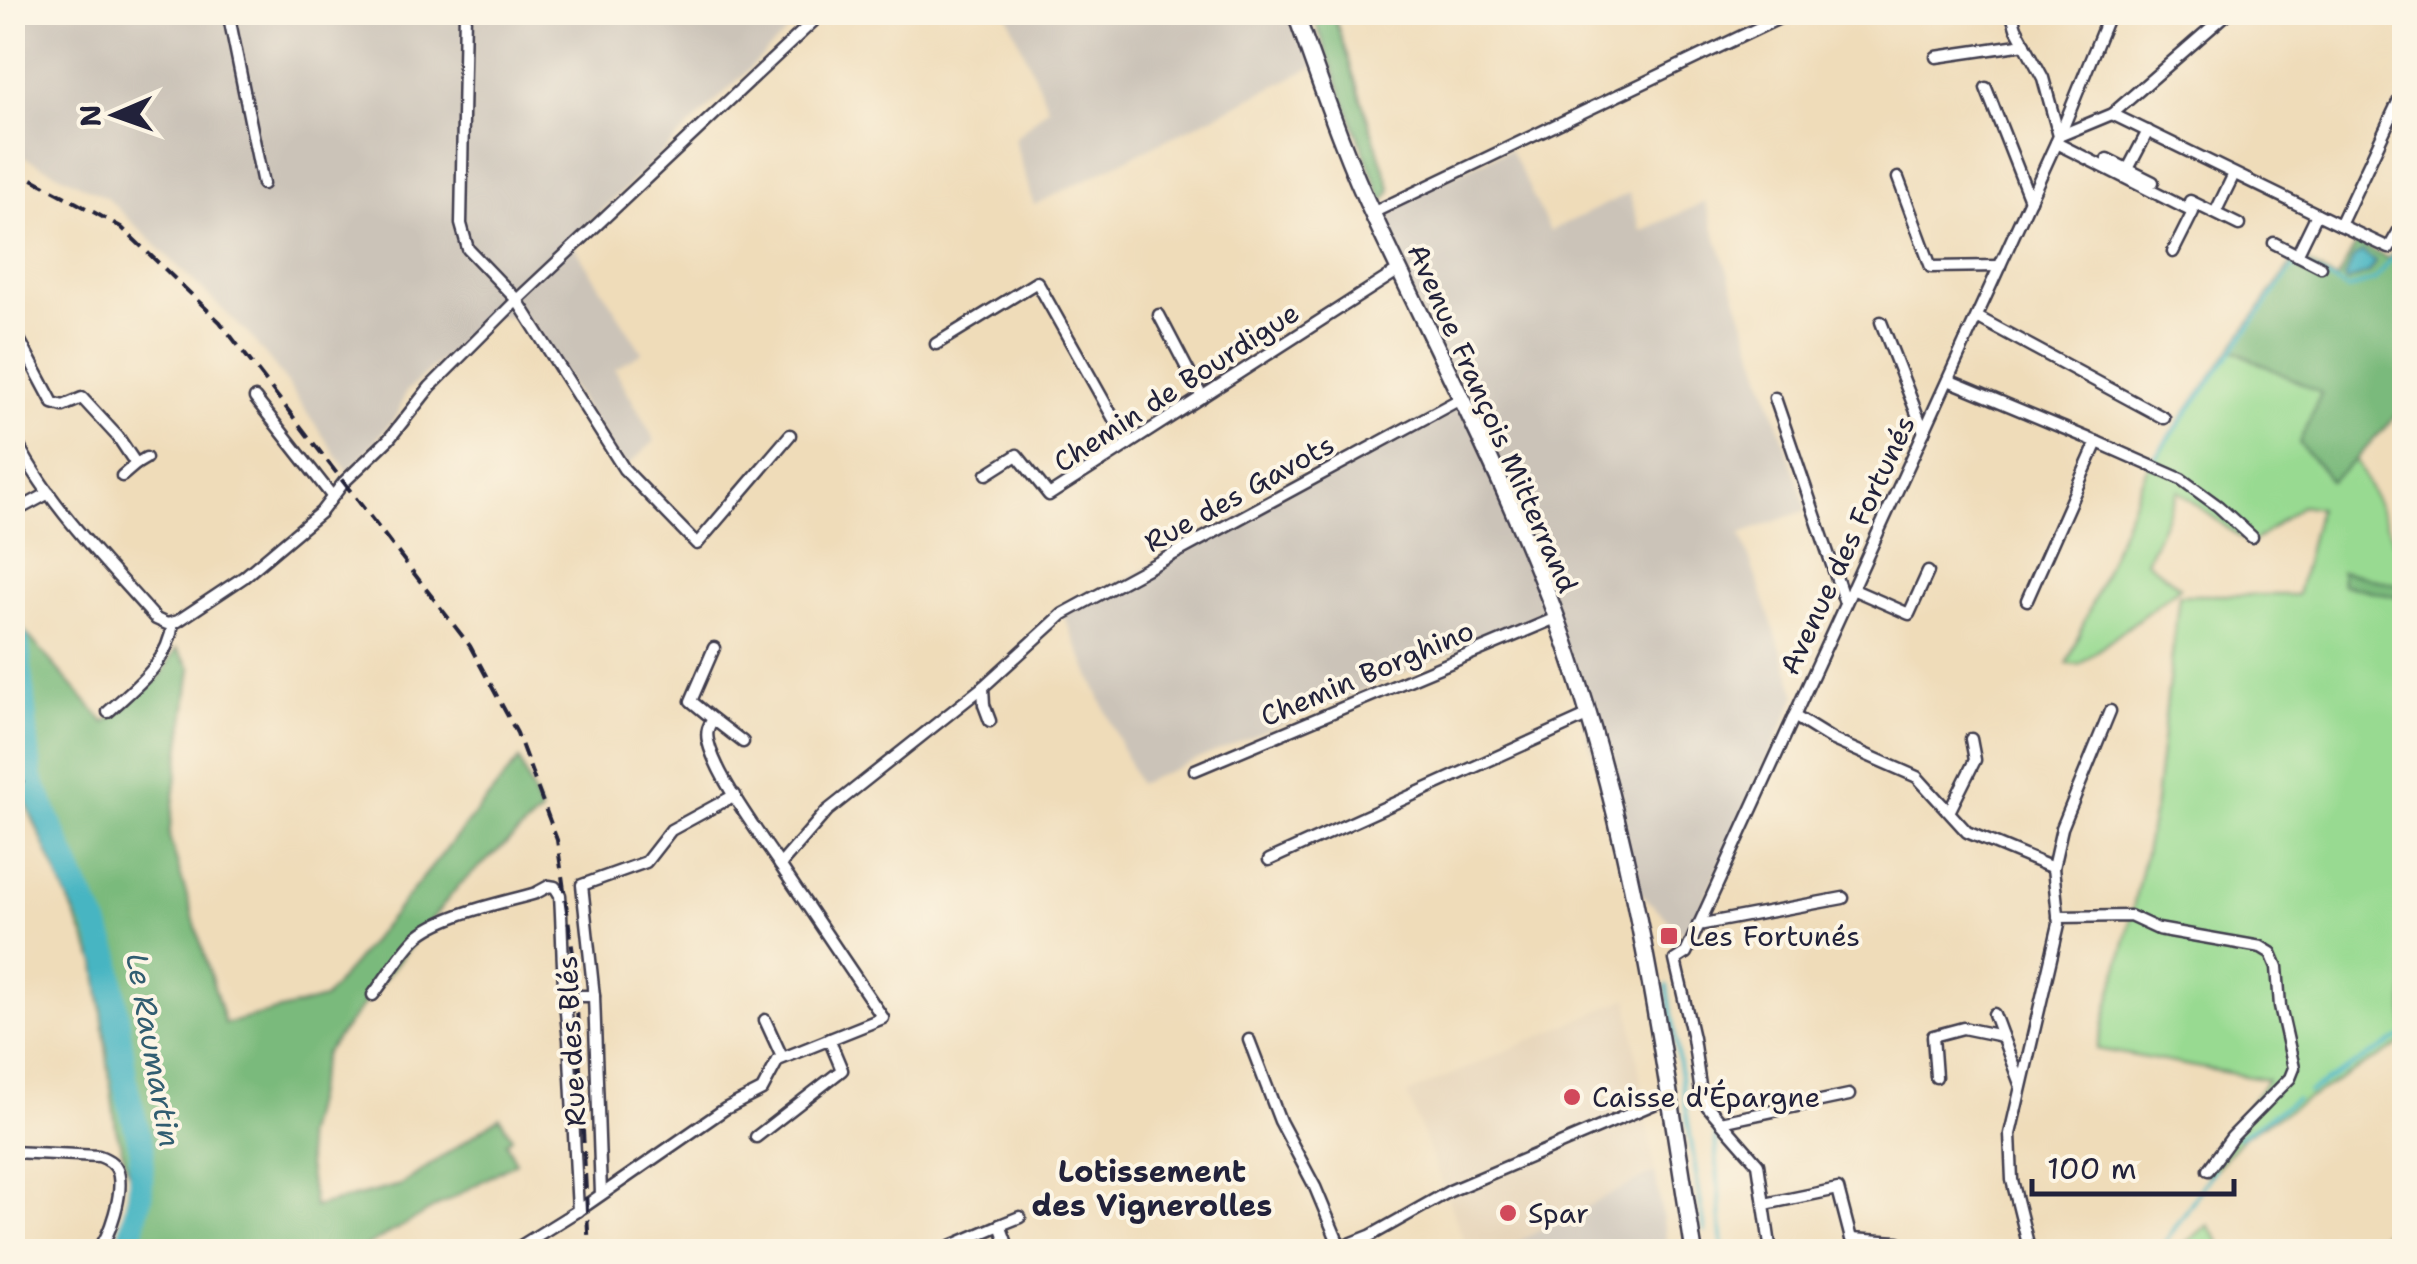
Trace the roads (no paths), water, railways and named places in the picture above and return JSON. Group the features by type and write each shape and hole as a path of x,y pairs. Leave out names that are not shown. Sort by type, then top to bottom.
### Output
{"main road":[{"name":"Avenue François Mitterrand","path":"1295,12 1372,213 1462,398 1556,618 1600,755 1635,911 1694,1252"}],"street":[{"path":"228,12 263,184"},
{"path":"465,12 461,224 468,249 516,300 624,469 697,544 790,435"},
{"path":"12,433 30,468 156,619 173,623 244,577 321,512 430,388 516,300 823,12"},
{"path":"1372,213 1792,12"},
{"path":"2012,12 2043,78 2058,140 2192,212 2173,252"},
{"name":"Avenue des Fortunés","path":"1721,1122 1702,1100 1675,960 1686,953 2058,140 2110,12"},
{"path":"2058,140 2112,114 2230,12"},
{"path":"1936,57 2025,44"},
{"path":"1986,88 2030,200"},
{"path":"2340,225 2398,102"},
{"path":"2112,114 2389,248 2404,222"},
{"path":"2128,169 2148,132"},
{"path":"2107,158 2153,182"},
{"path":"2214,213 2234,174"},
{"path":"1898,178 1931,268 2000,266"},
{"path":"2190,201 2240,225"},
{"path":"2297,255 2317,214"},
{"path":"2274,243 2320,267"},
{"name":"Chemin de Bourdigue","path":"986,474 1017,455 1049,495 1400,270"},
{"path":"936,344 1037,282 1128,444"},
{"path":"1160,315 1202,396"},
{"path":"1977,317 2164,418"},
{"path":"1881,322 1924,432"},
{"path":"12,326 53,402 63,406 82,398 141,461 122,476"},
{"path":"1948,380 2181,479 2252,538"},
{"path":"254,398 332,496"},
{"name":"Rue des Gavots","path":"780,865 827,811 983,687 1063,614 1462,398"},
{"path":"1775,398 1845,604"},
{"path":"2028,600 2097,442"},
{"path":"12,512 50,493"},
{"path":"1852,590 1908,614 1928,572"},
{"name":"Chemin Borghino","path":"1196,770 1556,618"},
{"path":"108,712 157,664 170,641 173,623"},
{"path":"714,648 691,697 694,704 743,742"},
{"path":"983,687 990,720"},
{"path":"2030,1252 2012,1180 2010,1134 2058,918 2053,868 2062,828 2110,711"},
{"path":"1269,860 1587,716"},
{"path":"1794,716 1833,740 1917,777 1967,832 2053,868"},
{"path":"511,1252 725,1108 762,1090 782,1057 882,1018 735,795 707,739 712,719"},
{"path":"1950,810 1976,760 1971,739"},
{"path":"12,772 16,780 12,787"},
{"name":"Rue des Blés","path":"602,1194 594,996 582,885 646,862 671,830 735,795"},
{"name":"Rue des Blés","path":"373,995 410,944 424,932 442,922 552,886 560,895 578,1210"},
{"path":"1698,925 1843,898"},
{"path":"2058,918 2130,916 2158,929 2261,947 2272,953 2294,1068 2290,1078 2232,1138 2208,1170"},
{"path":"566,996 594,996"},
{"path":"1994,1014 2021,1086"},
{"path":"764,1020 782,1057"},
{"path":"1936,1076 1934,1036 1964,1028 2002,1036"},
{"path":"756,1137 842,1070 829,1039"},
{"path":"1249,1040 1280,1121 1315,1187 1336,1249 1370,1236 1450,1192 1670,1097"},
{"path":"1771,1252 1758,1164 1721,1122 1849,1095"},
{"path":"12,1152 100,1156 112,1162 118,1177 110,1234 97,1252"},
{"path":"1765,1204 1838,1189 1851,1239 1898,1242 1900,1252"},
{"path":"937,1252 1020,1217"},
{"path":"1000,1225 1010,1252"}],"water":[{"path":"2362,252 2375,262 2368,273 2346,282 2344,278 2354,258"}],"waterway":[{"path":"2154,459 2293,267 2303,266 2348,289 2375,280 2404,243"},
{"name":"Le Raumartin","path":"12,635 17,642 30,777 109,959 126,1087 142,1150 140,1194 127,1252"},
{"path":"1667,986 1705,1231"},
{"path":"2309,1092 2404,1035"},
{"path":"2238,1138 2296,1099"},
{"path":"1715,1135 1723,1252"},
{"path":"2159,1252 2214,1169"}],"railway":[{"path":"12,168 121,227 220,322 470,646 517,733 557,840 575,968 589,1252"}],"place":[{"name":"Les Fortunés","path":"1669,936"},
{"name":"Caisse d'Épargne","path":"1572,1097"},
{"name":"Spar","path":"1508,1213"}],"district":[{"name":"Lotissement des Vignerolles","path":"1152,1189"}]}
